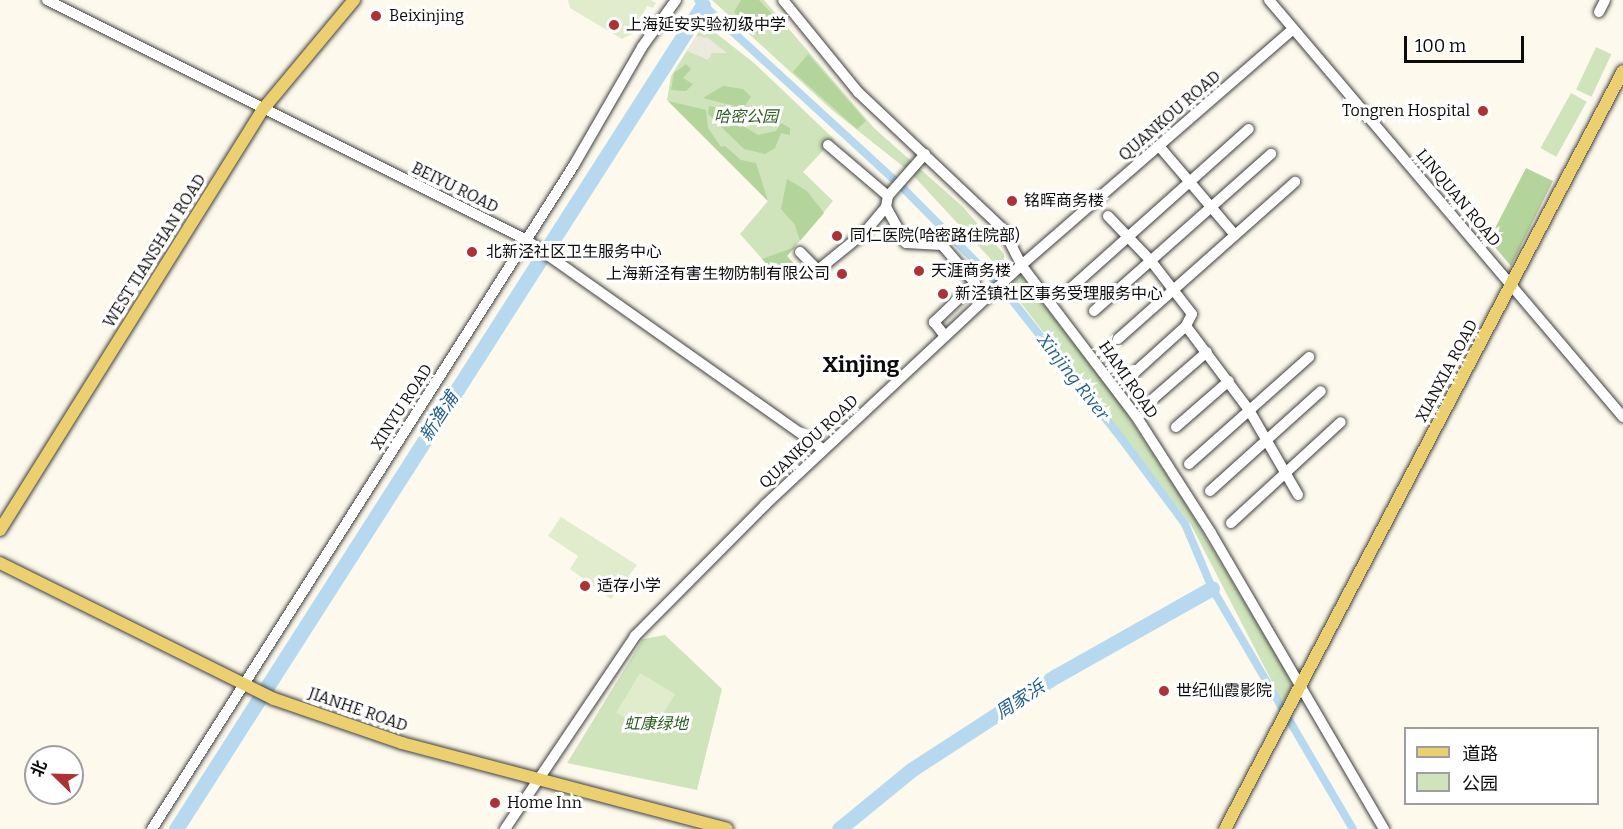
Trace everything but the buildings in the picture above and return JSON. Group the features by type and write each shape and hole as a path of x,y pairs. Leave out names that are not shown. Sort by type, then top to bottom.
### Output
{"main road":[{"name":"WEST TIANSHAN ROAD","path":"0,530 264,108 354,0"},
{"name":"XIANXIA ROAD","path":"1225,829 1623,71"},
{"name":"JIANHE ROAD","path":"0,563 274,699 402,743 727,829"}],"street":[{"name":"BEIYU ROAD","path":"47,0 530,242 823,449"},
{"name":"HAMI ROAD","path":"783,0 858,92 1003,229 1020,268 1136,416 1299,685 1383,829"},
{"name":"LINQUAN ROAD","path":"1269,0 1623,417"},
{"path":"1599,12 1605,0"},
{"name":"XINYU ROAD","path":"152,829 530,242 642,47 676,1"},
{"name":"QUANKOU ROAD","path":"505,829 635,636 823,449 945,336 1293,29"},
{"path":"1072,286 1249,129"},
{"path":"828,145 887,202 906,243 942,245 975,283 934,322 945,336"},
{"path":"1159,146 1235,235"},
{"path":"800,252 818,270 865,232 925,154"},
{"path":"1094,311 1271,154"},
{"path":"1118,339 1295,182"},
{"path":"1108,216 1151,261 1192,314 1186,326 1134,373"},
{"path":"1186,326 1249,410 1298,495"},
{"path":"1154,398 1207,352"},
{"path":"1189,464 1309,357"},
{"path":"1176,427 1229,381"},
{"path":"1210,491 1321,391"},
{"path":"1231,523 1341,422"}],"green space":[{"name":"上海延安实验初级中学","path":"568,0 651,0 656,3 653,8 647,6 634,33 622,39 570,8"},
{"path":"712,0 764,0 874,128 963,207 1004,254 1004,262 998,267 910,172 832,110"},
{"path":"741,0 759,0 773,15 758,35 734,12"},
{"name":"哈密公园","path":"700,30 712,30 754,63 834,139 803,172 833,201 787,256 798,268 781,280 740,234 768,201 667,100 671,76"},
{"path":"1596,47 1611,54 1592,97 1576,90"},
{"path":"808,54 866,121 857,129 793,72"},
{"path":"686,64 691,69 683,78 693,84 686,91 671,90 674,73"},
{"path":"723,86 743,89 751,97 743,108 703,98"},
{"path":"1571,93 1587,102 1556,157 1540,148"},
{"path":"668,101 706,110 708,128 721,147 725,146 741,160 756,163 768,201"},
{"path":"709,106 740,112 740,124 758,135 776,131 781,123 790,128 790,135 781,133 775,148 765,154 744,149 708,114"},
{"path":"1526,168 1553,181 1511,266 1489,240"},
{"path":"787,179 807,191 824,213 800,241 795,225 781,209"},
{"path":"795,247 787,256 798,268 781,280 762,259"},
{"path":"1021,275 1118,401 1185,503 1293,684 1283,703 1191,525 1008,286"},
{"path":"561,517 637,565 611,599 570,569 578,556 548,536"},
{"name":"虹康绿地","path":"665,635 722,689 697,790 567,763 643,639"},
{"path":"640,673 675,694 651,734 616,712"}],"shaded area":[{"path":"696,36 708,38 727,53 712,53 708,60 687,51"}],"waterway":[{"name":"Xinjing River","path":"698,0 899,184 1004,290 1121,438 1185,524 1212,588 1353,829"},
{"name":"新渔浦","path":"176,829 703,5"},
{"name":"周家浜","path":"839,829 911,770 1056,676 1212,588"}],"place":[{"name":"Beixinjing","path":"376,16"},
{"name":"上海延安实验初级中学","path":"614,25"},
{"name":"Tongren Hospital","path":"1483,111"},
{"name":"铭晖商务楼","path":"1012,201"},
{"name":"同仁医院(哈密路住院部)","path":"837,236"},
{"name":"北新泾社区卫生服务中心","path":"472,252"},
{"name":"天涯商务楼","path":"919,271"},
{"name":"上海新泾有害生物防制有限公司","path":"842,274"},
{"name":"新泾镇社区事务受理服务中心","path":"943,294"},
{"name":"适存小学","path":"585,586"},
{"name":"世纪仙霞影院","path":"1164,691"},
{"name":"Home Inn","path":"495,803"}],"district":[{"name":"Xinjing","path":"861,365"}]}
